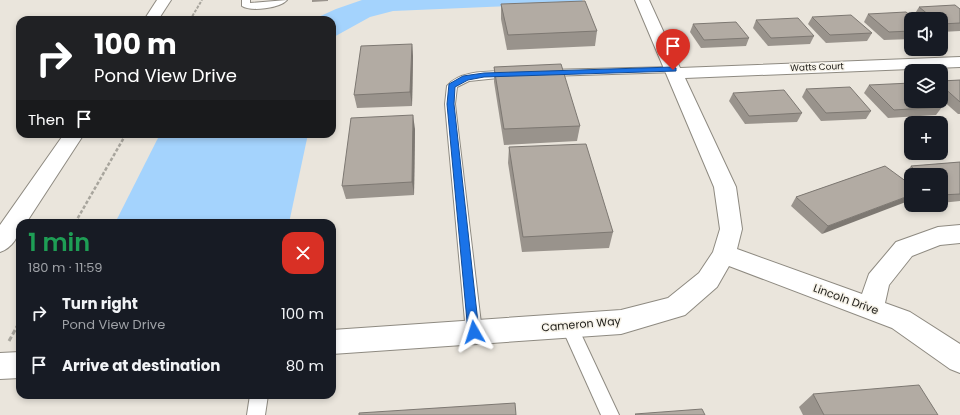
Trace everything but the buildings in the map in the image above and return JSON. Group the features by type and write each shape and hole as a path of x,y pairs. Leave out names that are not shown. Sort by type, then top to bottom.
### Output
{"street":[{"path":"154,16 164,0"},
{"name":"Cameron Way","path":"336,342 621,322 676,307 708,280 724,254 731,228 725,187 642,0"},
{"name":"Watts Court","path":"674,71 960,62"},
{"path":"16,219 71,138"},
{"path":"0,243 16,219"},
{"path":"871,308 878,281 904,249 938,236 960,234"},
{"name":"Lincoln Drive","path":"724,254 901,320 960,360"},
{"path":"0,366 16,365"}],"lane":[{"path":"246,0 245,4 248,6 276,4 283,0"},
{"path":"539,73 674,71"},
{"path":"474,332 450,104 452,86 466,78 484,75 524,74"},
{"path":"569,326 610,415"},
{"path":"256,415 258,399"}],"path":[{"path":"192,16 202,0"},
{"path":"77,219 124,138"}],"water":[{"path":"362,0 582,0 584,3 393,11 370,17 336,36 336,16 321,16"},
{"path":"158,138 307,138 290,219 117,219"}],"route":[{"path":"474,332 450,104 452,86 466,78 484,75 673,70"}]}
